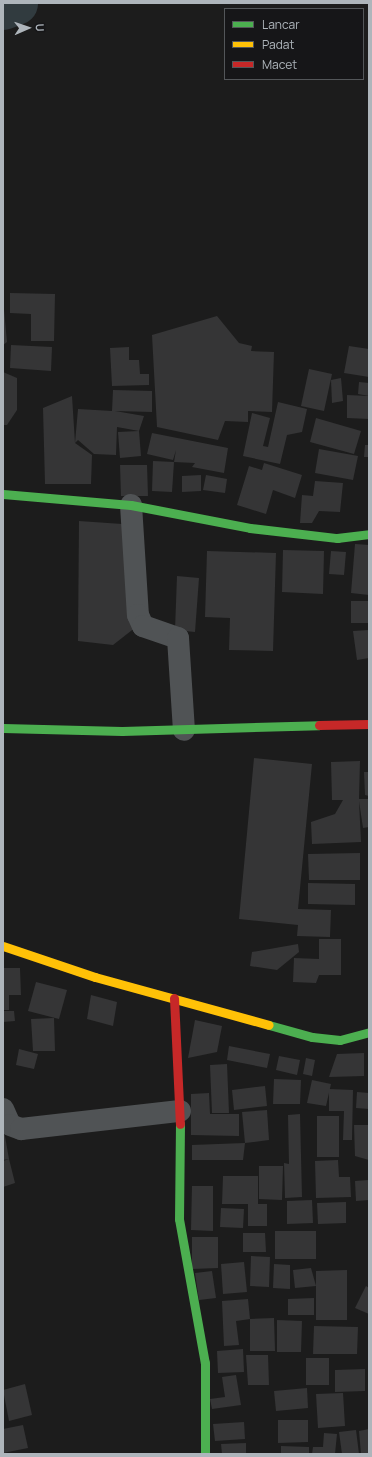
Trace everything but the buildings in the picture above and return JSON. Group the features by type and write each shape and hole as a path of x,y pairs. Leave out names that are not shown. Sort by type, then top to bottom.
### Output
{"street":[{"path":"3,494 131,505 258,529 337,538 369,534"},
{"path":"131,505 138,615 143,626 178,638 184,730"},
{"path":"3,728 184,730 369,724"},
{"path":"3,946 95,977 327,1039 369,1032"},
{"path":"174,998 180,1111 179,1219 205,1363 205,1454"},
{"path":"3,1109 10,1125 21,1129 180,1111"}],"waterway":[{"path":"3,8 16,3"}],"traffic: fast":[{"path":"3,494 131,505 250,528 337,538 369,534"},
{"path":"3,728 122,731 319,725"},
{"path":"269,1025 312,1037 340,1040 369,1032"},
{"path":"180,1124 179,1219 205,1363 205,1454"}],"traffic: slow":[{"path":"3,946 95,977 269,1025"}],"traffic: jam":[{"path":"319,725 369,724"},
{"path":"174,998 180,1124"}]}
